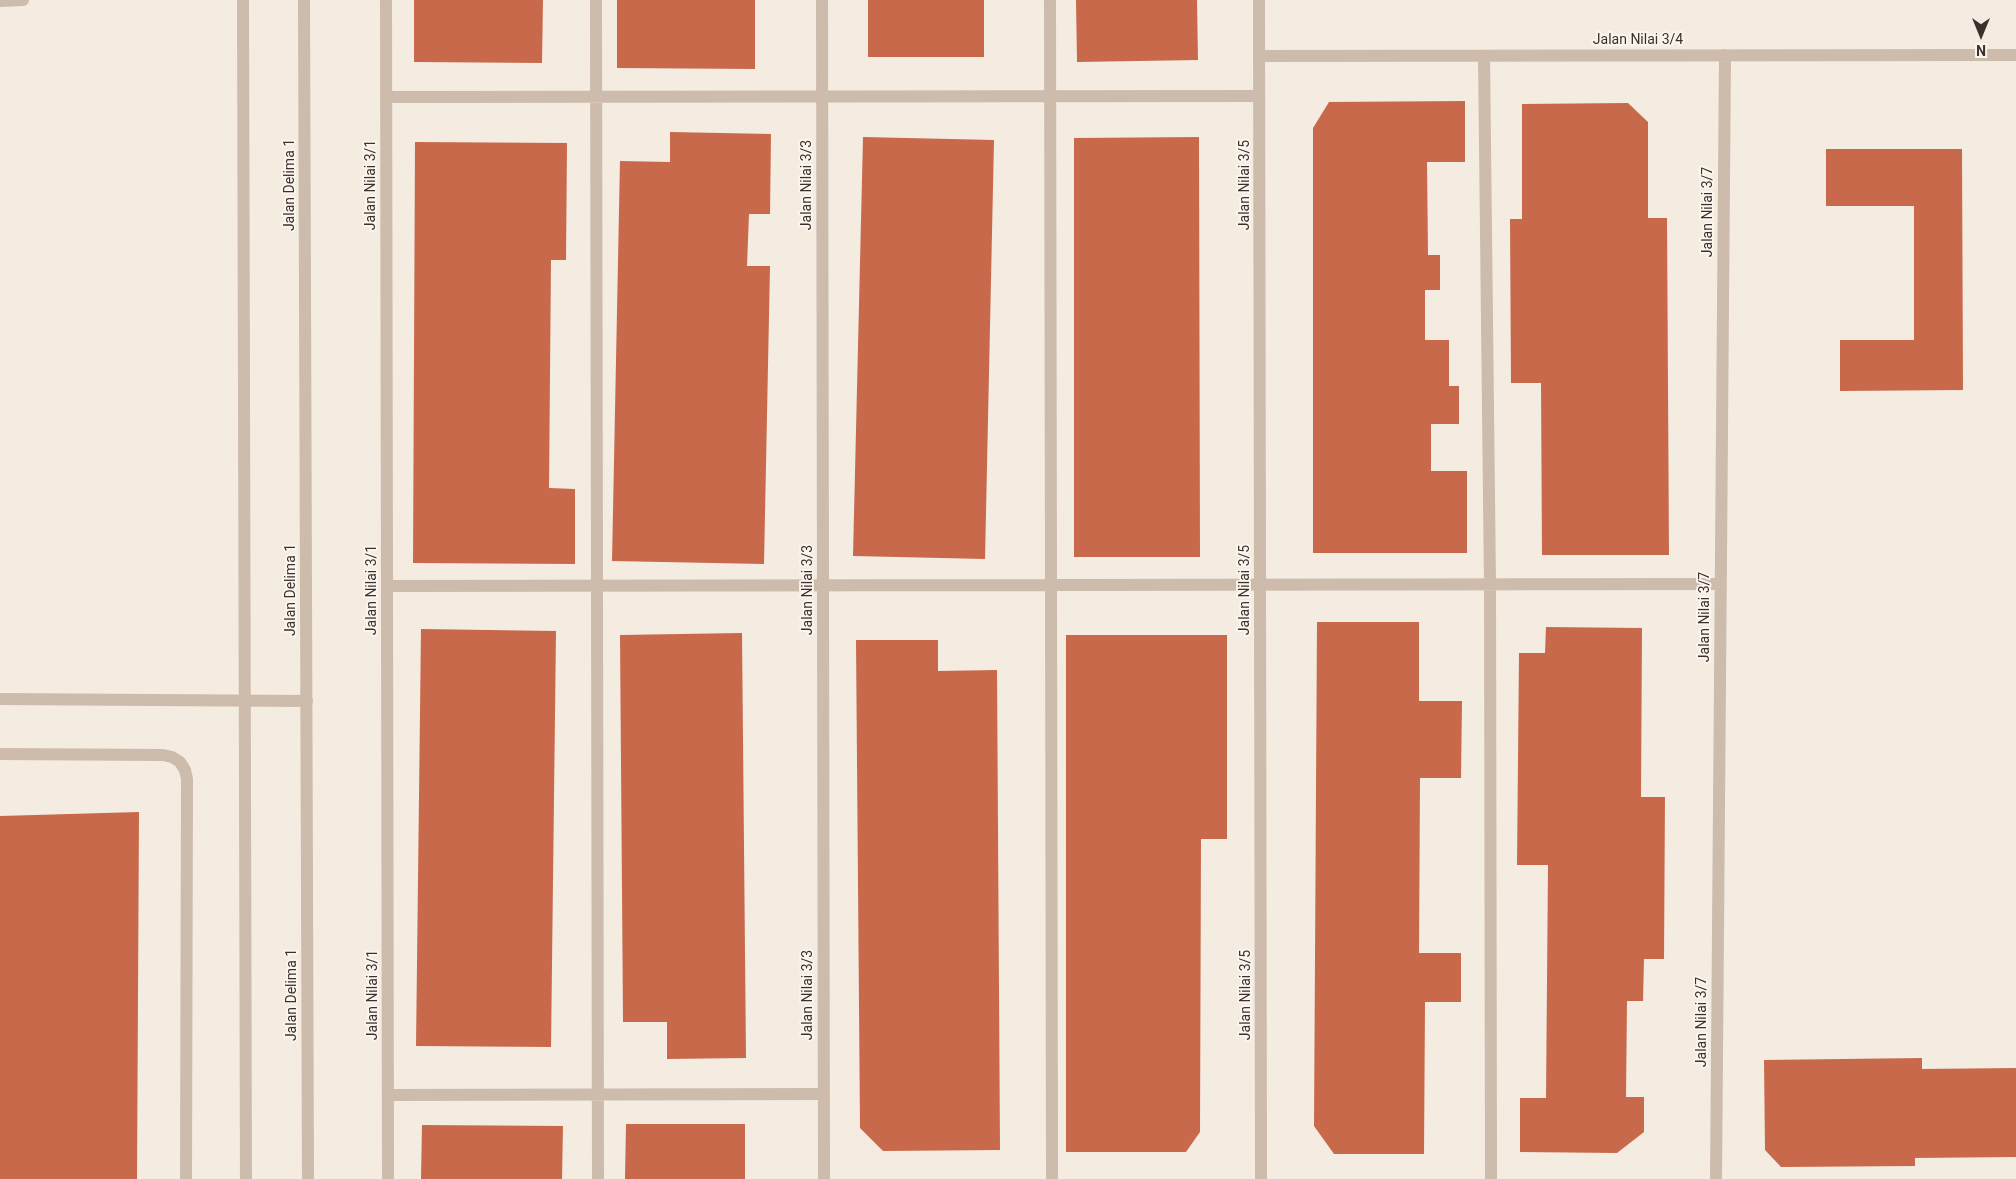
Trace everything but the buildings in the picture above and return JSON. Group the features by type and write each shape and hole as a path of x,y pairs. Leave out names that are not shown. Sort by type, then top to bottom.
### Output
{"street":[{"path":"0,0 23,0"},
{"path":"243,0 246,1179"},
{"name":"Jalan Delima 1","path":"304,0 308,1179"},
{"name":"Jalan Nilai 3/1","path":"386,0 388,1179"},
{"path":"596,0 598,1179"},
{"name":"Jalan Nilai 3/3","path":"822,0 824,1179"},
{"path":"1050,0 1052,1179"},
{"name":"Jalan Nilai 3/5","path":"1259,0 1261,1179"},
{"name":"Jalan Nilai 3/7","path":"1716,1179 1725,55"},
{"name":"Jalan Nilai 3/4","path":"1259,56 2016,55"},
{"path":"1484,56 1490,585 1491,1179"},
{"path":"386,97 1259,96"},
{"path":"387,586 1720,584"},
{"path":"0,699 307,701"},
{"path":"0,754 163,755 172,757 180,762 185,770 187,779 186,1179"},
{"path":"388,1094 823,1094"}]}
